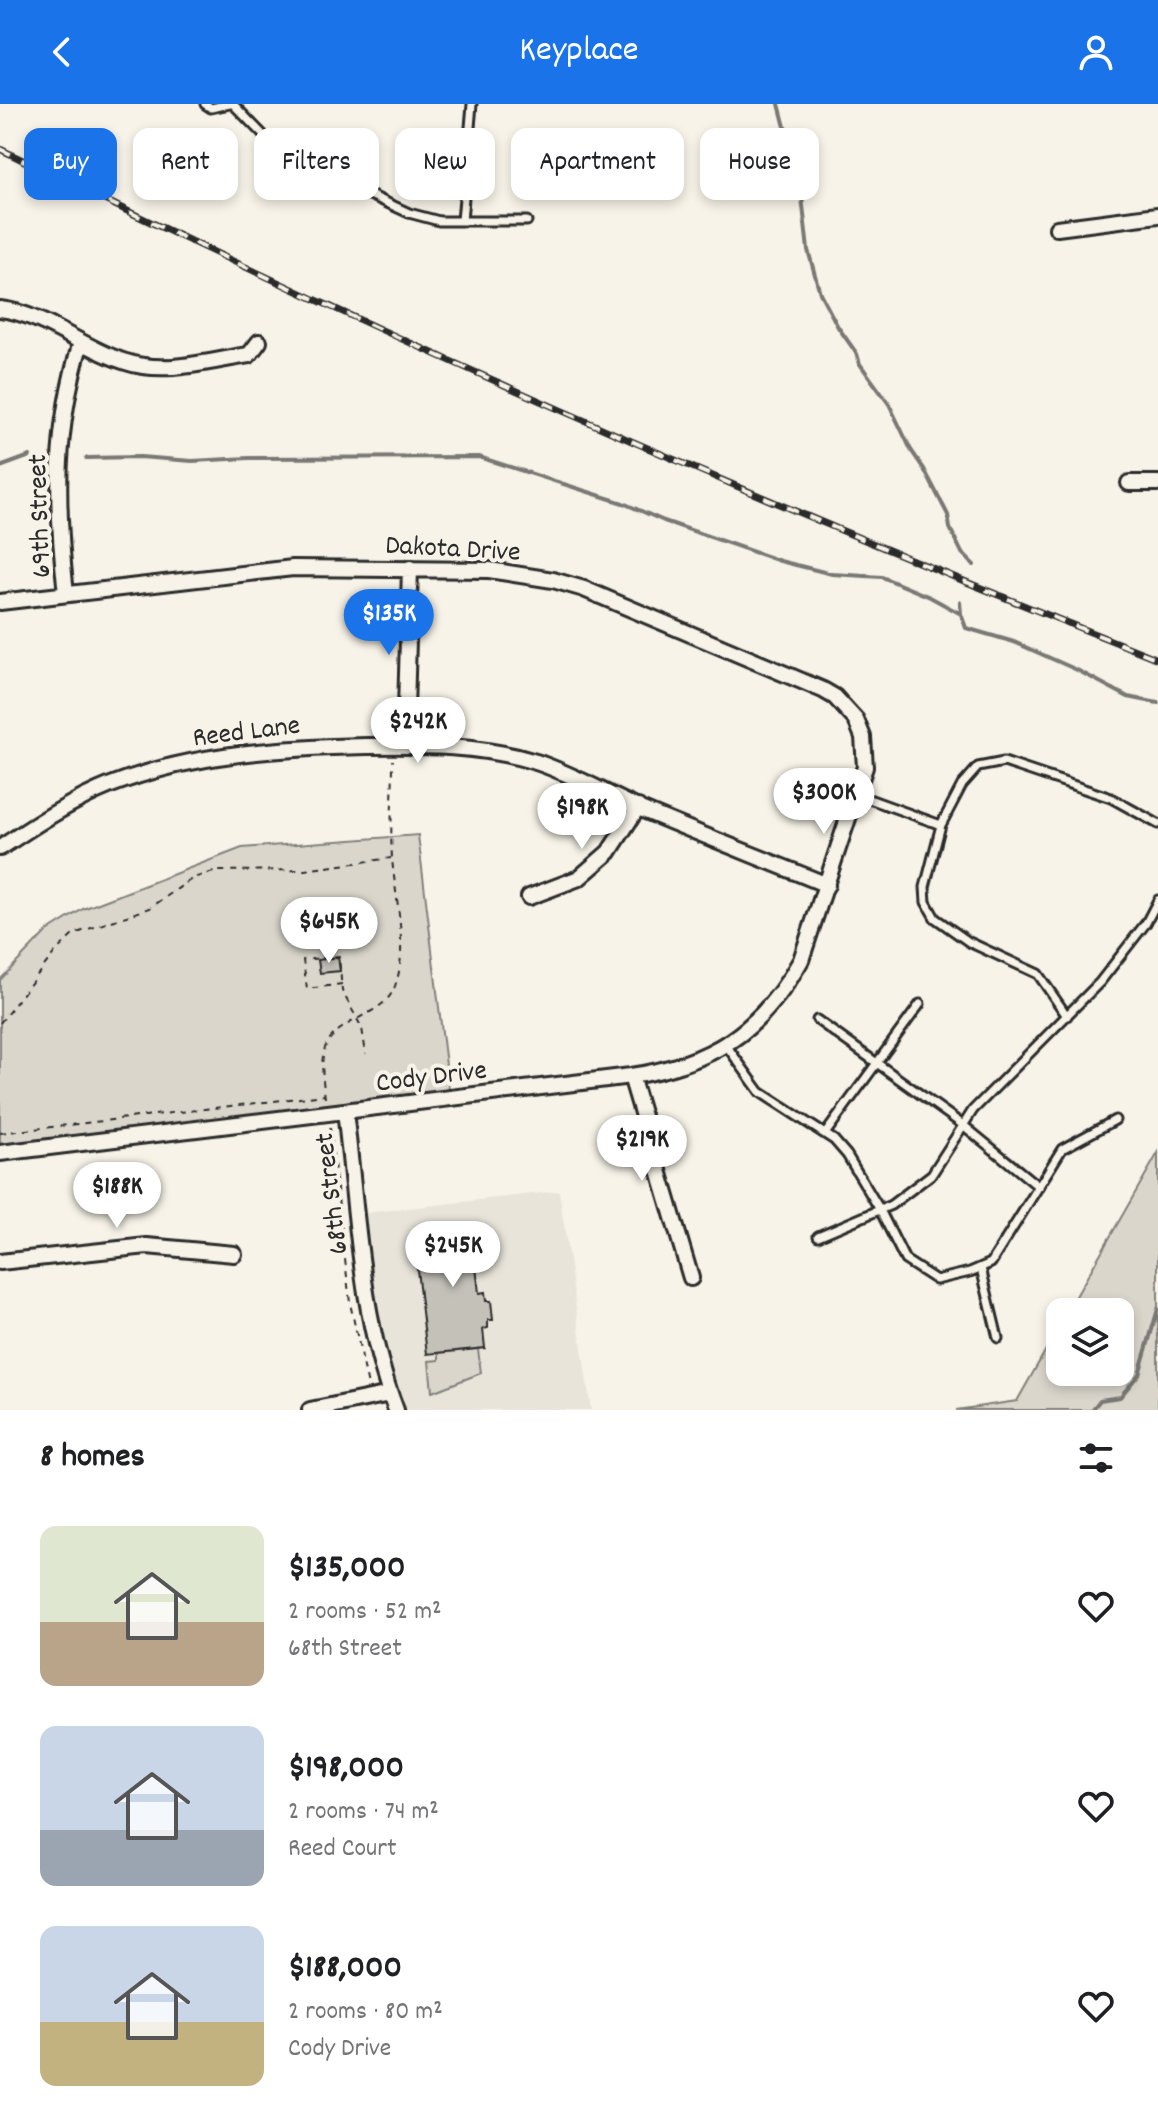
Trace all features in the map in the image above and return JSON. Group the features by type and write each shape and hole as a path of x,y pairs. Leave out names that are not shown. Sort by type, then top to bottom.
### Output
{"street":[{"path":"1057,228 1158,215"},
{"path":"0,309 24,315 126,362 162,368 249,355 259,342"},
{"name":"69th Street","path":"66,594 57,477 69,390 81,342"},
{"path":"1129,483 1158,483"},
{"name":"Dakota Drive","path":"0,602 293,568 489,570 521,574 584,589 823,690 847,708 862,734"},
{"path":"405,745 410,568"},
{"name":"Cody Drive","path":"0,1153 631,1076 683,1065 726,1045 770,1006 787,984 810,938 858,795 865,767 862,734"},
{"name":"Reed Lane","path":"0,848 50,815 110,785 174,764 297,747 405,745 491,750 539,763 827,885"},
{"path":"529,897 579,878 609,852 638,807"},
{"path":"631,1076 691,1278"},
{"name":"68th Street","path":"345,1111 369,1306 396,1410"},
{"path":"0,1262 147,1246 234,1254"},
{"path":"310,1410 390,1394"}],"lane":[{"path":"205,104 211,108 232,104 292,159 423,218 527,221"},
{"path":"462,221 472,104"},
{"path":"1067,1016 1038,974 969,942 935,918 926,902 925,887 941,825 962,785 978,767 1004,762 1111,798 1158,824"},
{"path":"858,795 941,825"},
{"path":"818,1236 891,1205 932,1174 973,1110 1100,982 1146,923 1158,900"},
{"path":"825,1134 920,1004"},
{"path":"817,1020 963,1125 1039,1187"},
{"path":"726,1045 760,1092 825,1134 847,1155 905,1260 936,1280 991,1263 1062,1149 1115,1120"},
{"path":"981,1268 998,1338"}],"path":[{"path":"0,1133 325,1095 322,1063 325,1047 336,1030 388,998 395,988 398,973 398,906 392,858 393,756"},
{"path":"0,1023 55,952 74,934 150,908 193,878 217,871 305,870 392,858"},
{"path":"323,931 326,957"},
{"path":"342,984 307,989 303,960 339,956 342,984 342,991 362,1028 366,1054"}],"shaded area":[{"path":"418,835 450,1098 0,1153 0,980 46,932 83,909 242,848"},
{"path":"1158,1153 1158,1410 956,1410 1017,1401 1046,1350 1046,1386 1134,1386 1134,1298 1075,1298"},
{"path":"559,1191 591,1410 396,1410 357,1214"},
{"path":"478,1349 481,1373 432,1392 429,1361 439,1360 439,1353"}],"building":[{"path":"338,957 340,971 320,973 318,960"},
{"path":"487,1228 491,1266 476,1267 479,1293 485,1292 486,1301 491,1301 493,1320 488,1320 488,1328 483,1329 485,1348 427,1354 413,1236"}],"waterway":[{"path":"779,104 801,188 808,250 820,293 860,364 889,404 948,515 950,528 962,553 974,565"},
{"path":"0,467 30,456"},
{"path":"86,458 140,457 192,461 479,457 623,503 664,521 780,561 832,574 882,577 961,614"},
{"path":"960,602 966,628 1014,642 1128,697 1158,703"},
{"path":"1092,1410 1100,1400 1120,1397 1139,1374 1158,1309"}],"railway":[{"path":"0,149 286,286 574,416 865,540 1158,659"}]}
